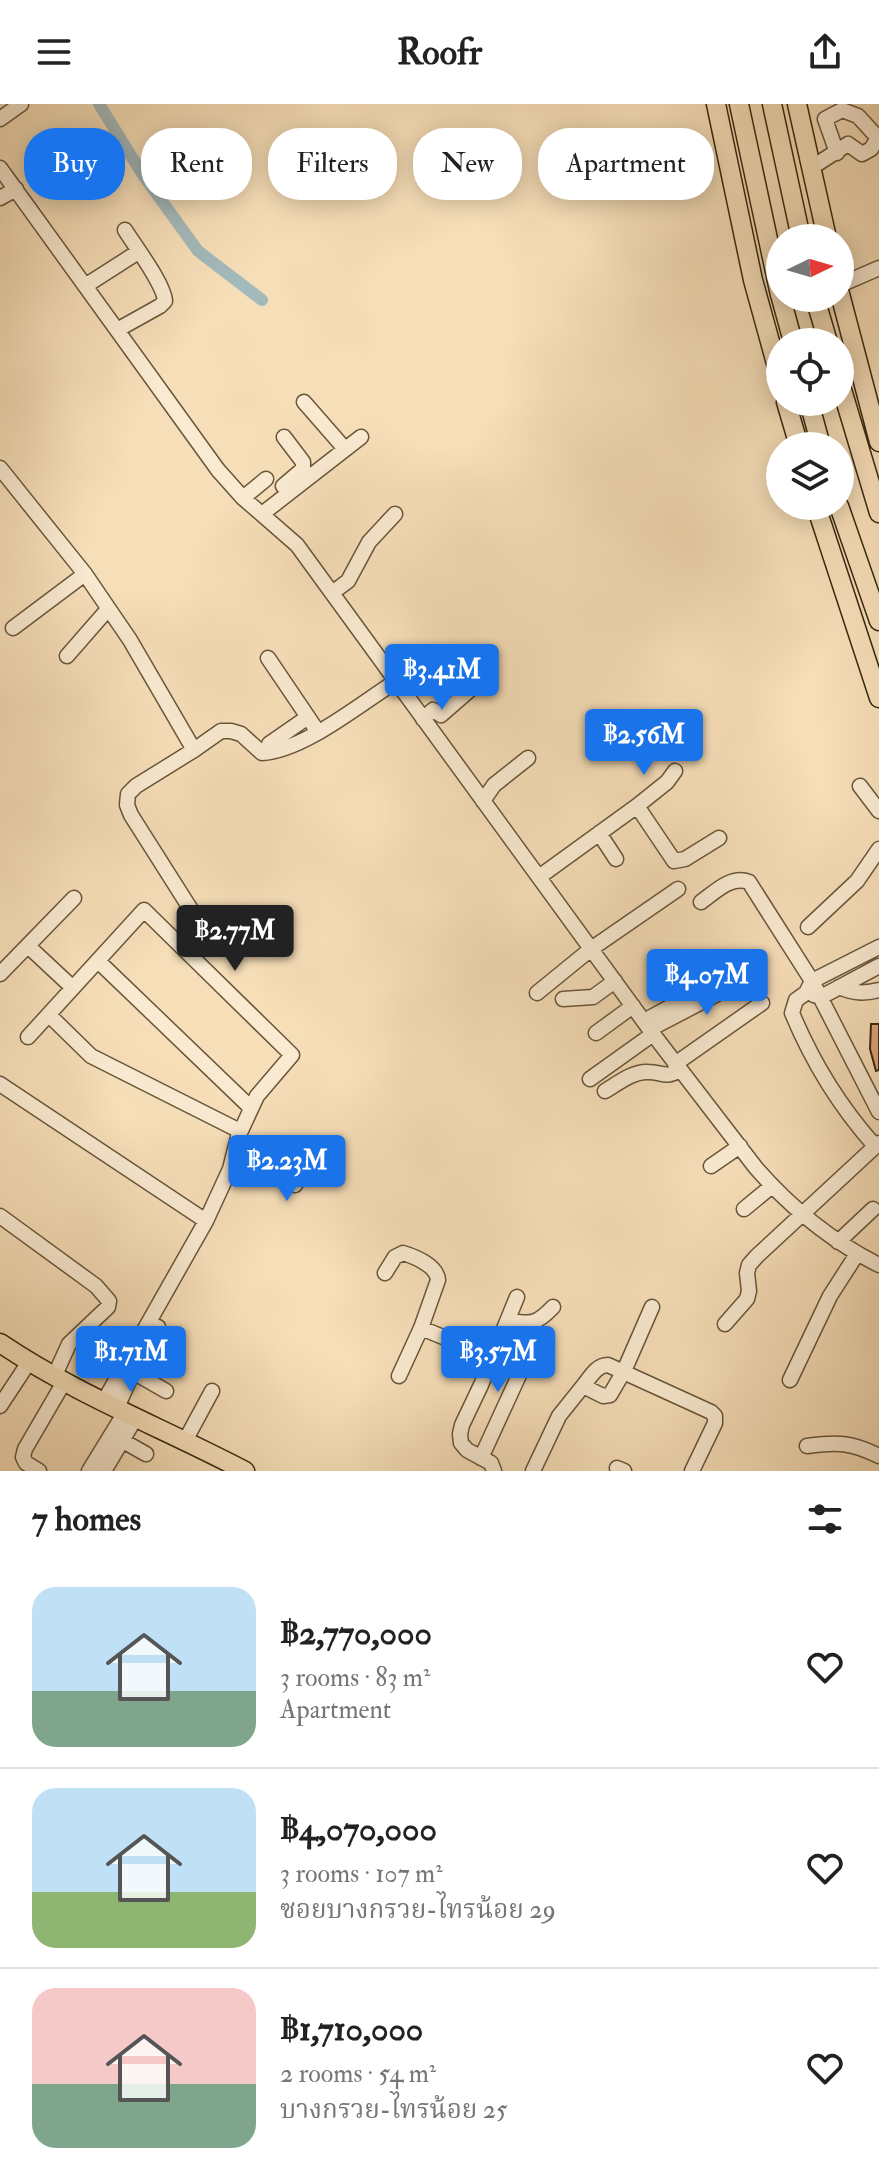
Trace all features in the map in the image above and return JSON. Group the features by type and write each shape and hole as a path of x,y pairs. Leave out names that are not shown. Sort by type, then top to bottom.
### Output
{"main road":[{"path":"716,104 753,280 766,328"},
{"path":"739,104 766,231"},
{"path":"772,104 798,224"},
{"path":"797,104 824,224"},
{"path":"845,312 879,442"},
{"path":"850,416 879,513"},
{"path":"821,520 879,698"},
{"path":"844,520 879,621"},
{"path":"0,1343 59,1380 242,1470"}],"street":[{"path":"0,119 21,104"},
{"path":"811,168 837,153 848,144 862,154 871,149 878,138 858,116 842,110 825,119 837,153"},
{"path":"803,129 829,127"},
{"path":"0,168 218,470 243,498 297,545 649,1028 772,1186 802,1215 838,1242 879,1265"},
{"path":"0,198 16,189"},
{"path":"117,330 165,301 160,284 125,230"},
{"path":"85,286 138,252"},
{"path":"854,279 879,268"},
{"path":"304,402 345,449"},
{"path":"259,511 303,469 303,462 284,437"},
{"path":"259,511 361,437"},
{"path":"0,468 85,574 130,640 194,750"},
{"path":"243,498 266,479"},
{"path":"332,593 348,581 369,542 395,514"},
{"path":"13,628 85,574"},
{"path":"67,656 108,609"},
{"path":"268,658 318,732"},
{"path":"423,719 433,710 441,715 487,675"},
{"path":"195,916 131,815 127,805 128,794 221,731 241,734 262,753 277,752 305,741 395,682"},
{"path":"269,744 308,717"},
{"path":"483,801 494,785 528,758"},
{"path":"539,877 637,806 667,782 675,771"},
{"path":"860,786 879,811"},
{"path":"637,806 674,861 685,859 719,838"},
{"path":"599,833 616,859"},
{"path":"808,927 857,881 879,849"},
{"path":"701,902 731,882 743,879 749,882 813,990 879,1112"},
{"path":"537,993 591,949 678,889"},
{"path":"0,974 74,898"},
{"path":"28,1037 144,910 292,1055 257,1096 251,1108 240,1131 230,1169 120,1412 89,1471"},
{"path":"28,946 73,988"},
{"path":"725,1324 747,1299 749,1265 877,1145 860,1129 835,1092 792,1013 796,1000 879,947"},
{"path":"98,961 251,1108"},
{"path":"813,990 839,987 879,966"},
{"path":"590,1079 692,995 696,989 696,972"},
{"path":"563,999 593,997 615,981"},
{"path":"649,1028 740,982"},
{"path":"839,987 851,992 879,990"},
{"path":"605,1091 638,1073 647,1071 665,1076 762,1003"},
{"path":"596,1033 633,1006"},
{"path":"49,1015 91,1056 240,1131"},
{"path":"0,1084 206,1221"},
{"path":"711,1166 740,1146"},
{"path":"234,1153 295,1185 314,1149"},
{"path":"744,1209 772,1186"},
{"path":"838,1242 873,1209"},
{"path":"0,1216 96,1286 109,1301 108,1307 69,1344 59,1380 25,1449 23,1457 26,1463 39,1471"},
{"path":"385,1273 395,1257 403,1253 438,1274 421,1328 399,1376"},
{"path":"790,1380 830,1296 857,1254"},
{"path":"494,1471 491,1463 467,1450 461,1443 460,1434 517,1297"},
{"path":"508,1320 541,1321 553,1307"},
{"path":"583,1386 596,1394 610,1395 652,1307"},
{"path":"104,1471 123,1441 120,1412 133,1372 158,1327"},
{"path":"421,1328 492,1357"},
{"path":"0,1406 29,1362"},
{"path":"533,1471 559,1416 602,1365 624,1371 715,1416 711,1432 692,1471"},
{"path":"133,1372 166,1391"},
{"path":"481,1458 520,1373"},
{"path":"185,1441 212,1391"},
{"path":"123,1441 146,1454"},
{"path":"807,1446 847,1443 879,1456"}],"building":[{"path":"871,1024 879,1024 879,1070 876,1071 870,1049"}],"waterway":[{"path":"99,104 143,175 198,251 262,300"}]}
